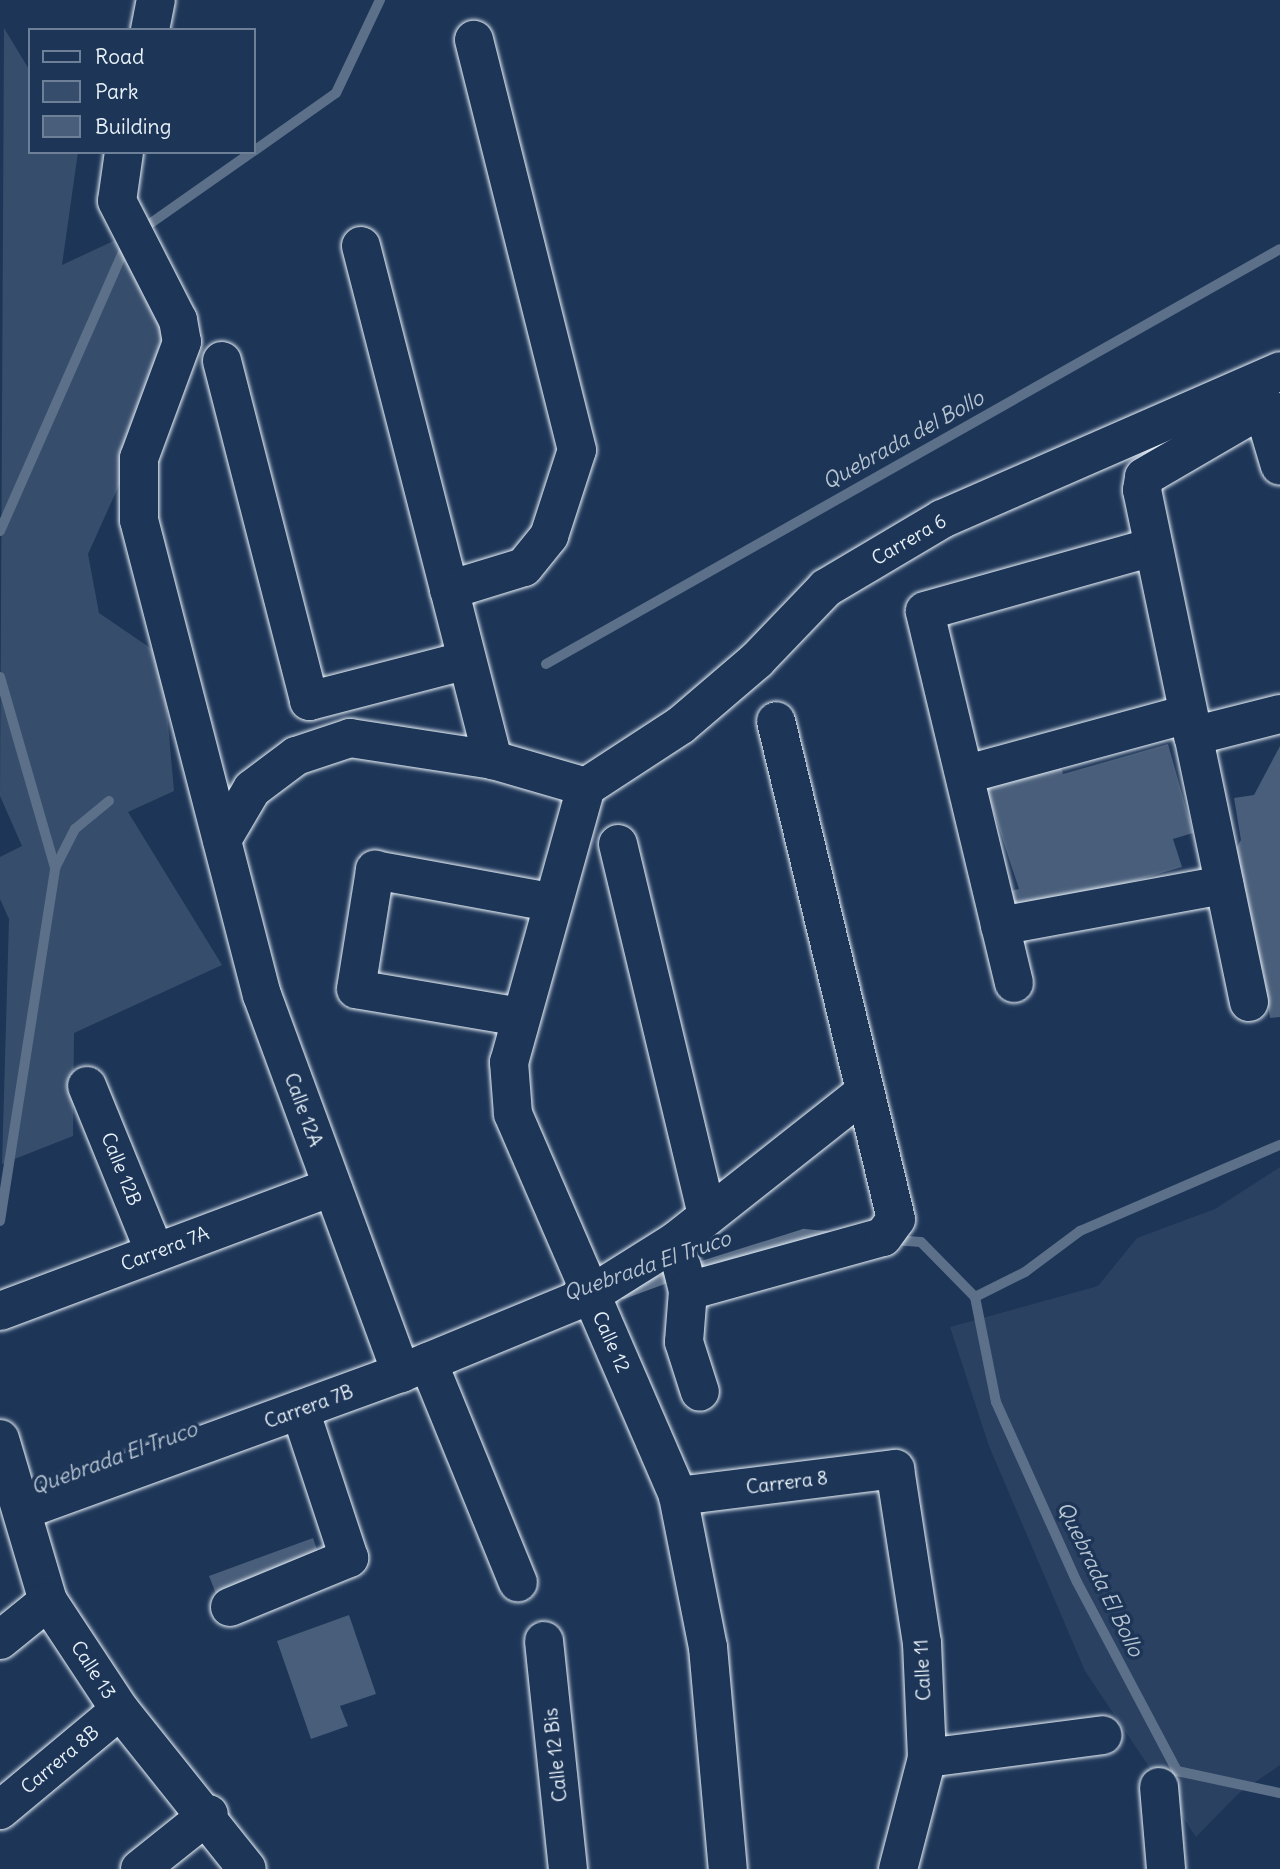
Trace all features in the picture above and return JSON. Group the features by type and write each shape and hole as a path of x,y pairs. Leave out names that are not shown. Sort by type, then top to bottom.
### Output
{"street":[{"path":"150,28 156,0"},
{"path":"449,590 524,567 549,536 577,450 474,40"},
{"name":"Calle 12A","path":"124,154 117,201 178,320 182,342 139,458 139,520 262,995 331,1187 414,1368 518,1583"},
{"path":"361,246 493,760"},
{"path":"222,361 309,701 467,660"},
{"path":"1249,1002 1153,547 1144,477 1267,386 1280,466"},
{"name":"Carrera 6","path":"586,787 681,725 757,660 825,588 942,519 1267,386"},
{"path":"1014,983 967,774 925,611 1153,547"},
{"path":"967,774 1191,725 1280,714"},
{"path":"688,1291 883,1237 892,1228 897,1209 861,1094 776,721"},
{"path":"222,840 252,789 296,756 349,737 493,760 586,787"},
{"name":"Calle 12","path":"586,787 550,902 509,1062 513,1114 678,1496 708,1647 728,1869"},
{"path":"618,844 707,1215"},
{"path":"521,1017 356,989 375,870 550,902"},
{"path":"1000,926 1224,884"},
{"name":"Calle 12B","path":"86,1086 155,1253"},
{"name":"Carrera 7B","path":"24,1510 414,1368 590,1295 676,1241 861,1094"},
{"name":"Carrera 7A","path":"0,1311 331,1187"},
{"path":"676,1241 688,1291 684,1342 700,1392"},
{"path":"230,1607 349,1558 300,1410"},
{"name":"Calle 13","path":"0,1438 24,1510 48,1601 120,1710 209,1814 247,1869"},
{"name":"Carrera 8","path":"678,1496 895,1469"},
{"name":"Calle 11","path":"895,1469 922,1643 927,1758 898,1869"},
{"path":"0,1640 48,1601"},
{"name":"Calle 12 Bis","path":"544,1641 568,1869"},
{"name":"Carrera 8B","path":"0,1810 120,1710"},
{"path":"927,1758 1102,1735"},
{"path":"1159,1787 1166,1869"},
{"path":"140,1869 209,1814"}],"shaded area":[{"path":"1280,1167 1280,1765 1238,1794 1196,1837 1085,1671 989,1446 950,1327 1098,1286 1137,1238 1215,1209"}],"green space":[{"path":"4,28 28,68 28,154 78,154 62,265 122,237 170,319 172,368 88,554 99,613 162,656 174,791 128,812 222,965 74,1033 73,1136 2,1164 9,919 0,899 0,857 22,846 0,796"}],"building":[{"path":"1168,744 1193,833 1173,839 1182,867 1017,915 1010,891 1019,889 985,785 1060,763 1063,774"},
{"path":"1280,746 1280,1017 1270,1018 1263,970 1244,973 1251,919 1246,891 1235,893 1227,866 1241,840 1234,798 1254,795"},
{"path":"313,1538 321,1561 218,1599 209,1576"},
{"path":"349,1615 376,1694 340,1706 348,1726 311,1739 277,1641"}],"waterway":[{"path":"256,150 336,93 380,0"},
{"path":"141,230 249,154"},
{"path":"0,531 127,243"},
{"name":"Quebrada del Bollo","path":"546,664 1280,249"},
{"path":"0,677 55,868"},
{"name":"Quebrada del Bollo","path":"0,1221 55,868 75,829 109,801"},
{"name":"Quebrada El Truco","path":"893,1240 921,1242 975,1297 1025,1272 1080,1231 1280,1145"},
{"name":"Quebrada El Truco","path":"689,1270 804,1234 829,1236"},
{"name":"Quebrada El Truco","path":"623,1294 675,1275"},
{"name":"Quebrada El Bollo","path":"975,1297 996,1402 1077,1582 1177,1771 1280,1793"}]}
